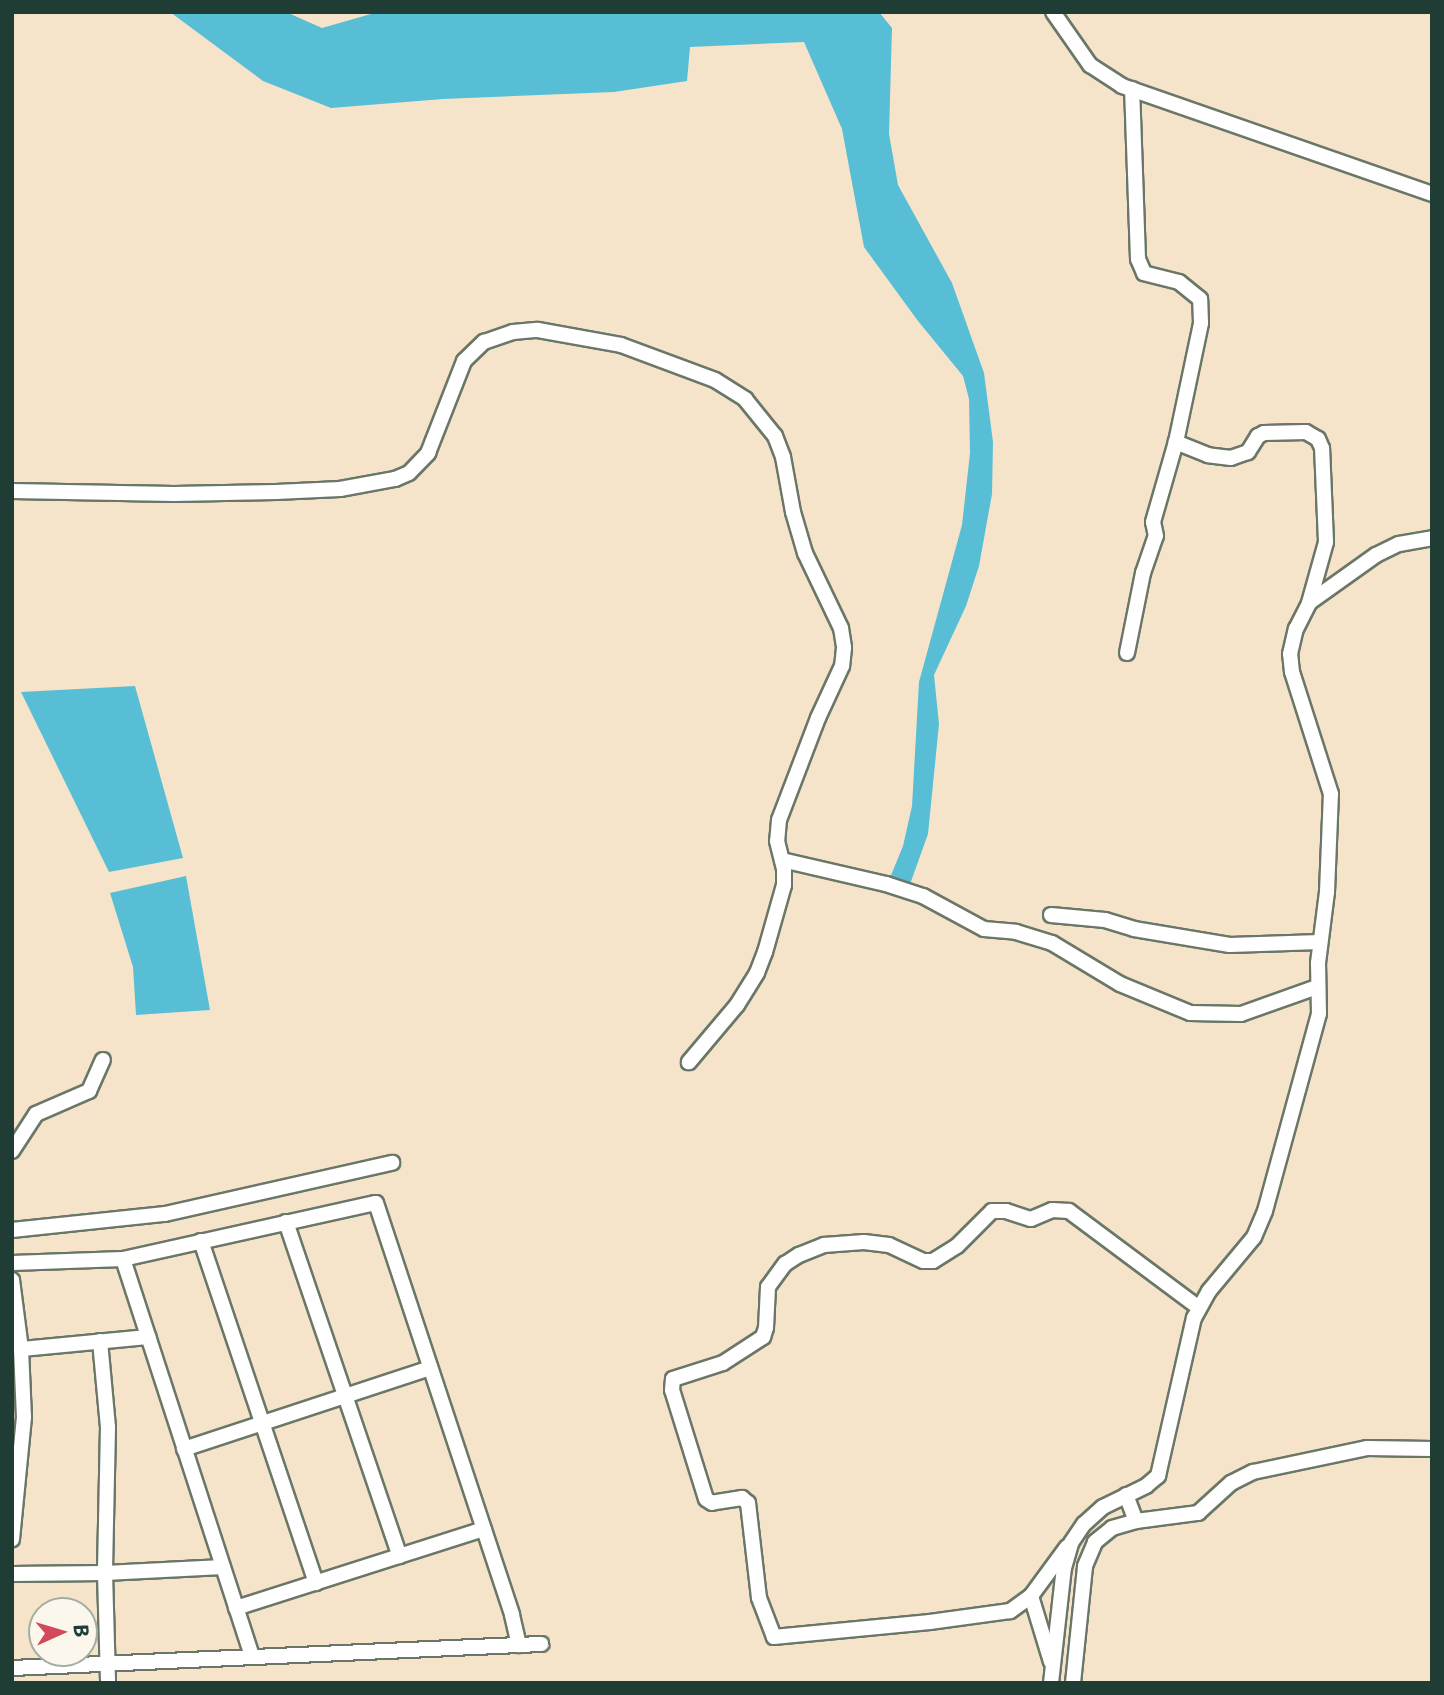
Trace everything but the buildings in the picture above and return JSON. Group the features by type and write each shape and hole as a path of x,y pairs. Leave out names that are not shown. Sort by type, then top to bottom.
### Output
{"street":[{"path":"1053,12 1090,65 1132,89 1432,194"},
{"path":"1126,653 1143,573 1156,536 1153,522 1195,363 1200,323 1200,299 1179,282 1144,273 1138,259 1132,89"},
{"path":"12,491 174,494 276,492 340,489 395,479 409,473 428,453 464,361 484,342 513,332 538,330 621,345 715,380 745,398 775,436 783,457 793,512 805,553 841,628 844,648 842,666 818,718 779,820 777,841 784,885 780,906 757,974 725,1022 689,1062"},
{"path":"1073,1683 1086,1559 1096,1542 1131,1509 1161,1468 1189,1335 1209,1291 1245,1250 1265,1211 1318,1025 1317,987 1331,839 1331,794 1292,672 1290,654 1296,629 1309,603 1326,542 1322,448 1318,439 1306,432 1264,433 1258,436 1248,452 1231,458 1208,455 1176,442"},
{"path":"1309,603 1376,555 1399,544 1432,538"},
{"path":"782,860 886,884 923,896 984,929 1016,932 1052,943 1120,984 1190,1013 1241,1014 1317,987"},
{"path":"1051,915 1105,920 1134,929 1230,945 1272,946 1320,942"},
{"path":"12,1151 36,1114 89,1091 103,1060"},
{"path":"12,1230 165,1214 392,1163"},
{"path":"12,1263 123,1259 376,1203 484,1529 519,1645"},
{"path":"1199,1308 1069,1211 1052,1210 1031,1219 1006,1211 992,1211 957,1246 933,1261 924,1261 889,1245 864,1242 824,1245 799,1255 785,1265 768,1287 763,1337 723,1363 673,1379 673,1390 706,1499 712,1503 742,1498 748,1503 759,1598 774,1637 980,1616 1018,1608 1031,1596 1051,1565 1093,1515 1131,1509 1195,1515 1239,1478 1259,1471 1367,1448 1432,1450"},
{"path":"286,1222 400,1556"},
{"path":"201,1241 316,1583"},
{"path":"123,1259 252,1657"},
{"path":"12,1280 21,1349 23,1441 12,1539"},
{"path":"21,1349 148,1337"},
{"path":"100,1341 109,1454 105,1573 108,1683"},
{"path":"184,1449 430,1368"},
{"path":"236,1608 484,1529"},
{"path":"1051,1683 1064,1568 1071,1543"},
{"path":"12,1574 223,1567"},
{"path":"1031,1596 1053,1667"},
{"path":"12,1668 541,1644"}],"water":[{"path":"170,12 286,12 322,28 378,12 879,12 892,28 889,134 898,185 952,283 984,373 993,442 992,494 979,566 966,606 934,675 939,724 928,834 909,887 889,880 903,846 912,806 919,682 962,525 970,453 969,399 963,376 918,321 864,247 842,129 804,42 690,47 687,81 614,92 443,99 331,108 263,81"},
{"path":"135,686 183,858 109,872 21,692"},
{"path":"186,876 210,1010 136,1015 133,967 110,893"}]}
